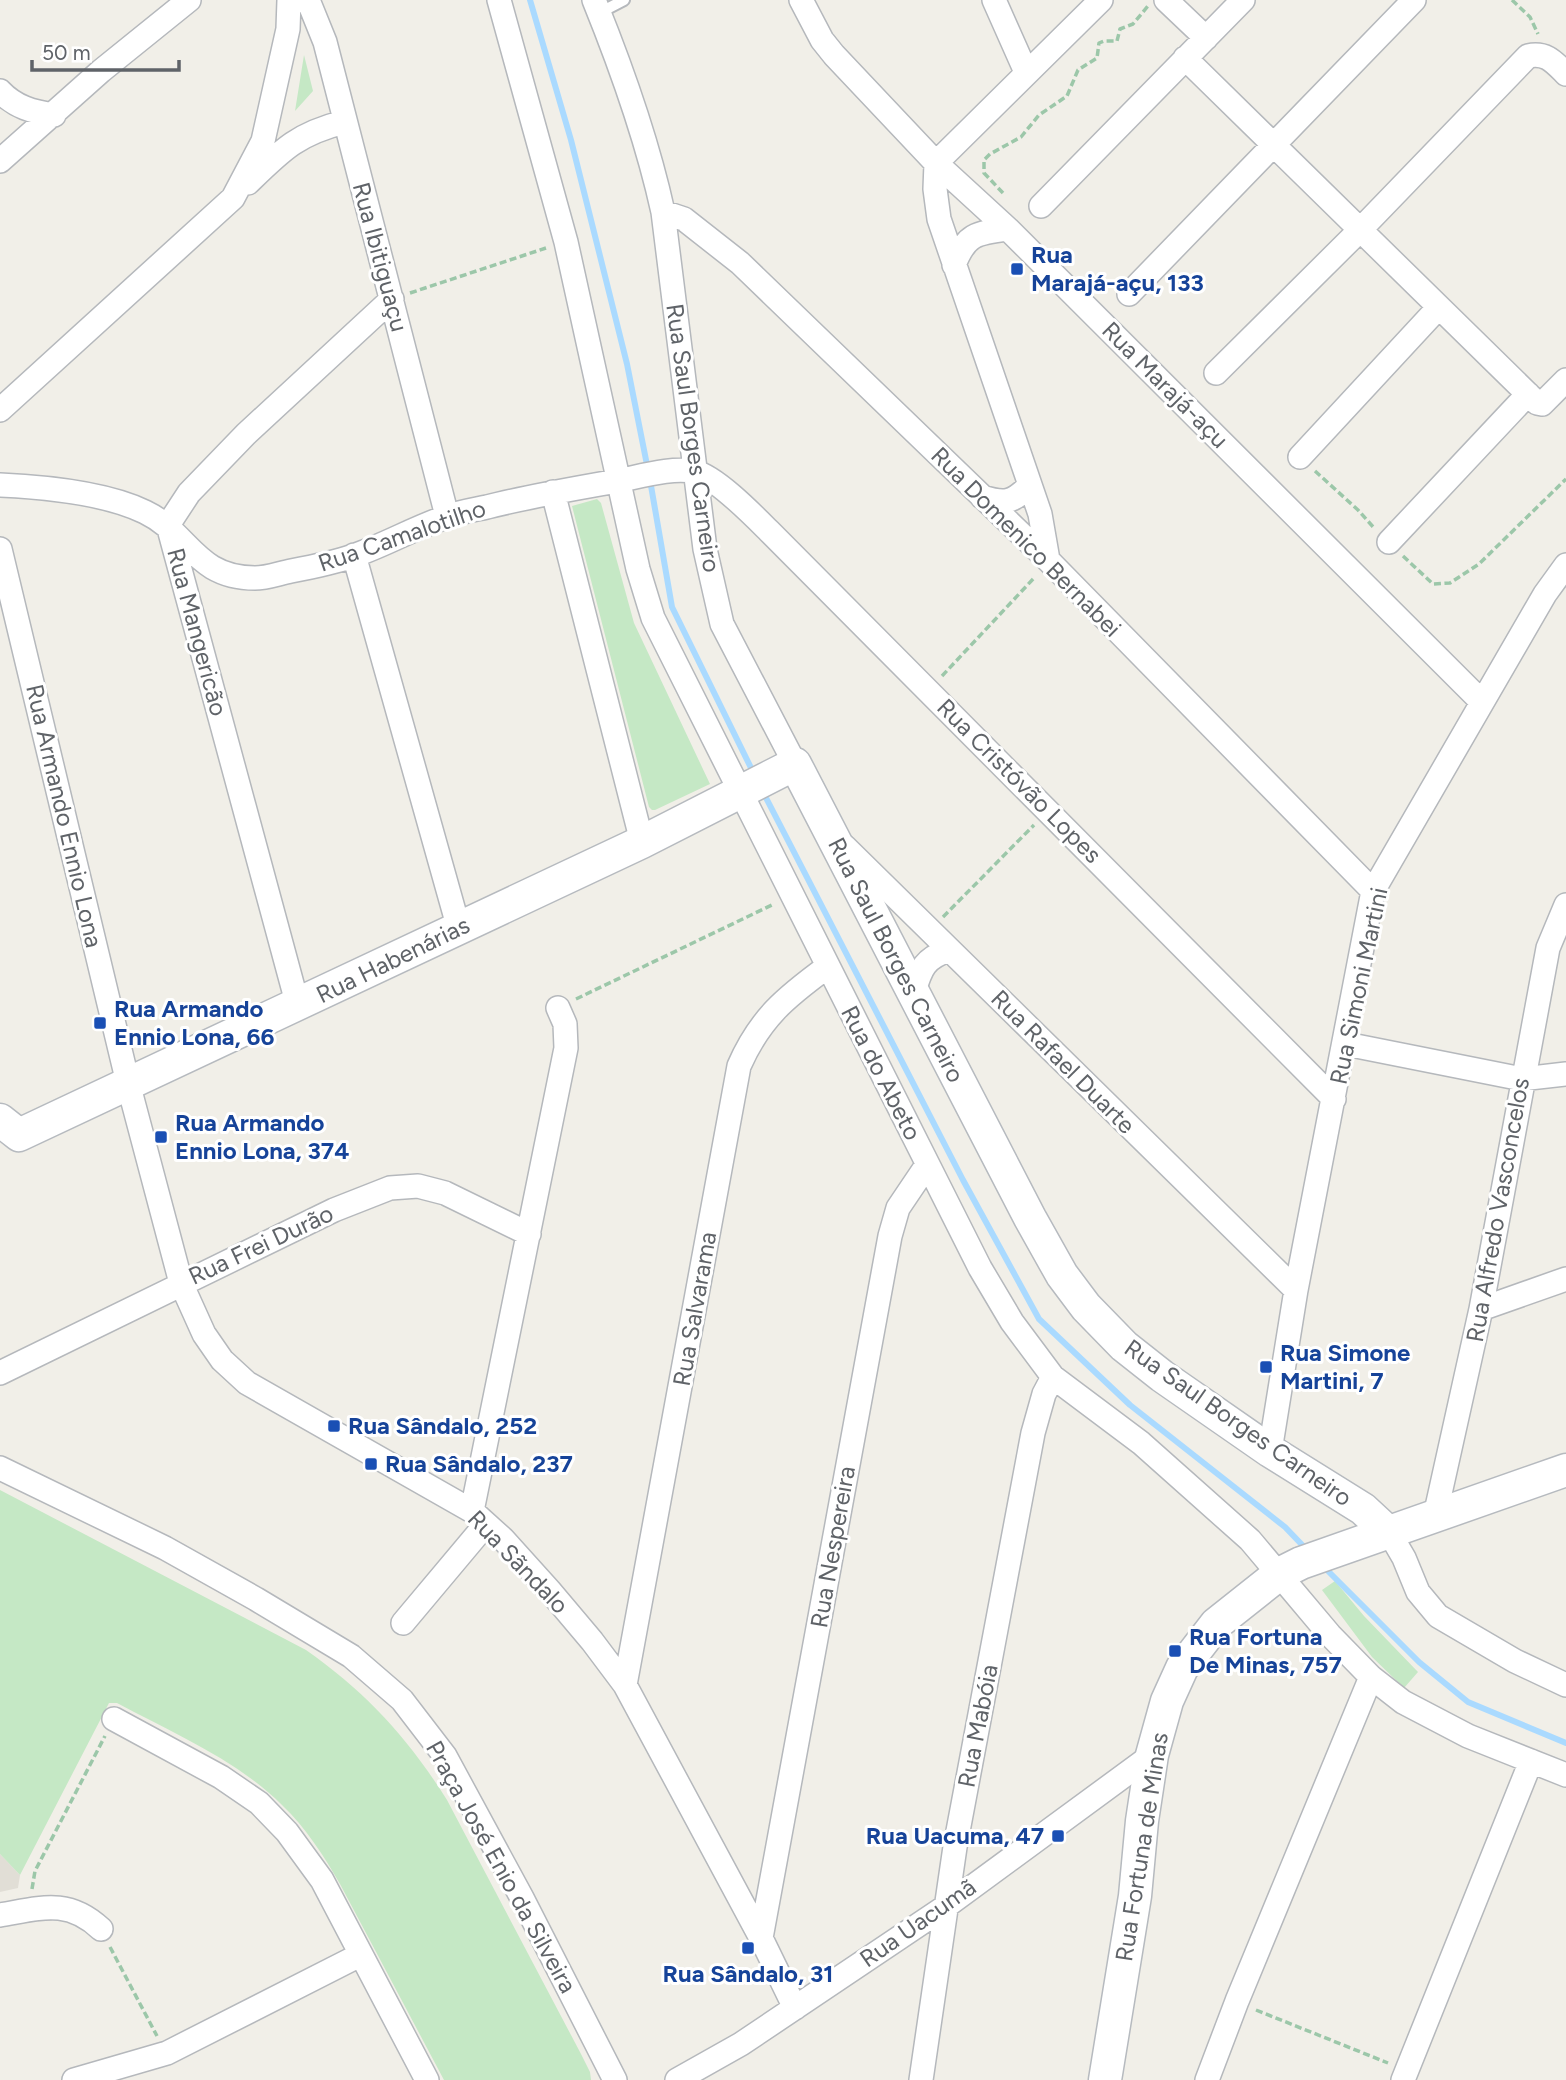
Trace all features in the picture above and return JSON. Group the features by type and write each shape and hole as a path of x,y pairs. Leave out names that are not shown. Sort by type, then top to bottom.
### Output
{"street":[{"path":"0,161 101,71 188,0"},
{"path":"233,198 262,141 288,29 289,0"},
{"name":"Rua Ibitiguaçu","path":"308,0 325,42 447,516"},
{"name":"Rua do Abeto","path":"499,0 566,242 626,479 638,569 653,618 745,789 792,895 927,1165 1012,1322 1053,1377 1140,1443 1250,1540 1290,1569 1330,1635 1371,1677 1402,1703 1437,1722 1566,1775"},
{"name":"Rua Marajá-açu","path":"801,0 822,40 834,55 936,163 1008,229 1482,702"},
{"path":"994,0 1026,72"},
{"path":"1049,561 1043,523 939,219 935,189 936,163 1101,0"},
{"path":"1166,0 1206,37"},
{"path":"1041,206 1243,0"},
{"path":"1129,294 1414,0"},
{"name":"Rua Saul Borges Carneiro","path":"597,7 634,103 663,212 689,471 722,624 789,767 830,832 1030,1219 1062,1275 1086,1307 1124,1346 1162,1376 1270,1451 1363,1509 1390,1534 1404,1558 1418,1592 1438,1616 1515,1661 1566,1685"},
{"path":"1216,373 1360,230 1515,67 1528,56 1539,53 1549,58 1566,74"},
{"path":"1185,58 1528,394 1542,404 1566,380"},
{"path":"0,91 19,106 54,115"},
{"path":"0,410 292,143 318,129 344,122"},
{"name":"Rua Domenico Bernabei","path":"663,212 684,219 740,263 1049,561 1373,891"},
{"path":"954,265 968,239 981,233 1008,229"},
{"name":"Rua Mangericão","path":"298,1006 168,526 189,493 246,434 392,299"},
{"path":"1300,457 1439,307"},
{"path":"1389,542 1528,394"},
{"name":"Rua Camalotilho","path":"0,485 40,487 122,503 145,512 168,526 204,564 232,575 256,578 317,566 355,555 447,516 553,492 689,471"},
{"name":"Rua Cristóvão Lopes","path":"689,471 716,484 769,531 1334,1099"},
{"path":"982,497 1000,502 1011,501 1029,486"},
{"path":"553,492 642,842"},
{"name":"Rua Armando Ennio Lona","path":"0,549 128,1083"},
{"path":"355,555 459,929"},
{"name":"Rua Simoni Martini","path":"1270,1451 1296,1290 1346,1044 1373,891 1545,594 1566,565"},
{"name":"Rua Habenárias","path":"6,1133 128,1083 298,1006 642,842 789,767"},
{"name":"Rua Rafael Duarte","path":"830,832 1296,1290"},
{"name":"Rua Alfredo Vasconcelos","path":"1435,1516 1482,1309 1548,948 1566,905"},
{"path":"913,994 924,964 934,955 949,950"},
{"name":"Rua Salvarama","path":"625,1685 740,1066 751,1040 766,1020 788,996 827,967"},
{"path":"403,1623 479,1517 529,1234 566,1048 565,1024 558,1008"},
{"path":"1346,1044 1522,1079 1566,1074"},
{"name":"Rua Sãndalo","path":"128,1083 181,1283 204,1334 222,1360 247,1383 479,1517 503,1539 592,1640 625,1685 796,2008"},
{"name":"Rua Nespereira","path":"761,1938 890,1236 898,1208 927,1165"},
{"name":"Rua Frei Durão","path":"0,1373 334,1210 390,1188 418,1186 445,1193 529,1234"},
{"path":"1482,1309 1566,1279"},
{"name":"Rua Mabóia","path":"920,2080 945,1907 1033,1433 1044,1394 1053,1377"},
{"name":"Praça José Enio da Silveira","path":"0,1468 166,1548 256,1599 351,1656 402,1700 445,1756 522,1898 615,2080"},
{"name":"Rua Fortuna de Minas","path":"1105,2080 1135,1896 1152,1755 1167,1701 1182,1668 1216,1624 1290,1569 1566,1470"},
{"path":"1207,2080 1371,1677"},
{"path":"114,1719 221,1777 259,1803 287,1832 322,1880 427,2080"},
{"name":"Rua Uacumã","path":"677,2080 741,2044 945,1907 1152,1755"},
{"path":"1405,2075 1531,1761"},
{"path":"0,1915 33,1909 66,1908 86,1916 101,1929"},
{"path":"74,2080 167,2053 360,1955"}],"lane":[{"path":"597,7 624,0"}],"path":[{"path":"1512,0 1530,17 1538,32 1539,53"},
{"path":"392,299 566,242"},
{"path":"929,690 1049,561"},
{"path":"930,931 1048,811"},
{"path":"558,1008 792,895"},
{"path":"33,1909 32,1882 35,1871 114,1719"},
{"path":"101,1929 167,2053"},
{"path":"1237,2001 1405,2075"}],"shaded area":[{"path":"0,1854 20,1875 18,1888 0,1892"}],"green space":[{"path":"304,55 313,91 295,111"},
{"path":"597,499 601,503 634,623 710,784 655,810 649,807 572,506"},
{"path":"0,1490 306,1650 367,1700 417,1756 447,1800 581,2054 591,2080 444,2080 340,1884 299,1823 245,1774 117,1703 109,1703 20,1875 0,1854"},
{"path":"1335,1581 1364,1616 1418,1672 1404,1688 1372,1657 1322,1590"}],"waterway":[{"path":"530,0 571,140 627,364 648,470"},
{"path":"650,480 672,607 754,774"},
{"path":"762,790 963,1180 1039,1319 1130,1405 1285,1527 1307,1550"},
{"path":"1322,1565 1419,1662 1468,1702 1566,1743"}],"place":[{"name":"Rua Marajá-açu, 133","path":"1017,269"},
{"name":"Rua Armando Ennio Lona, 66","path":"100,1023"},
{"name":"Rua Armando Ennio Lona, 374","path":"161,1137"},
{"name":"Rua Simone Martini, 7","path":"1266,1367"},
{"name":"Rua Sândalo, 252","path":"334,1426"},
{"name":"Rua Sândalo, 237","path":"371,1464"},
{"name":"Rua Fortuna De Minas, 757","path":"1175,1651"},
{"name":"Rua Uacuma, 47","path":"1058,1836"},
{"name":"Rua Sândalo, 31","path":"748,1948"}]}
